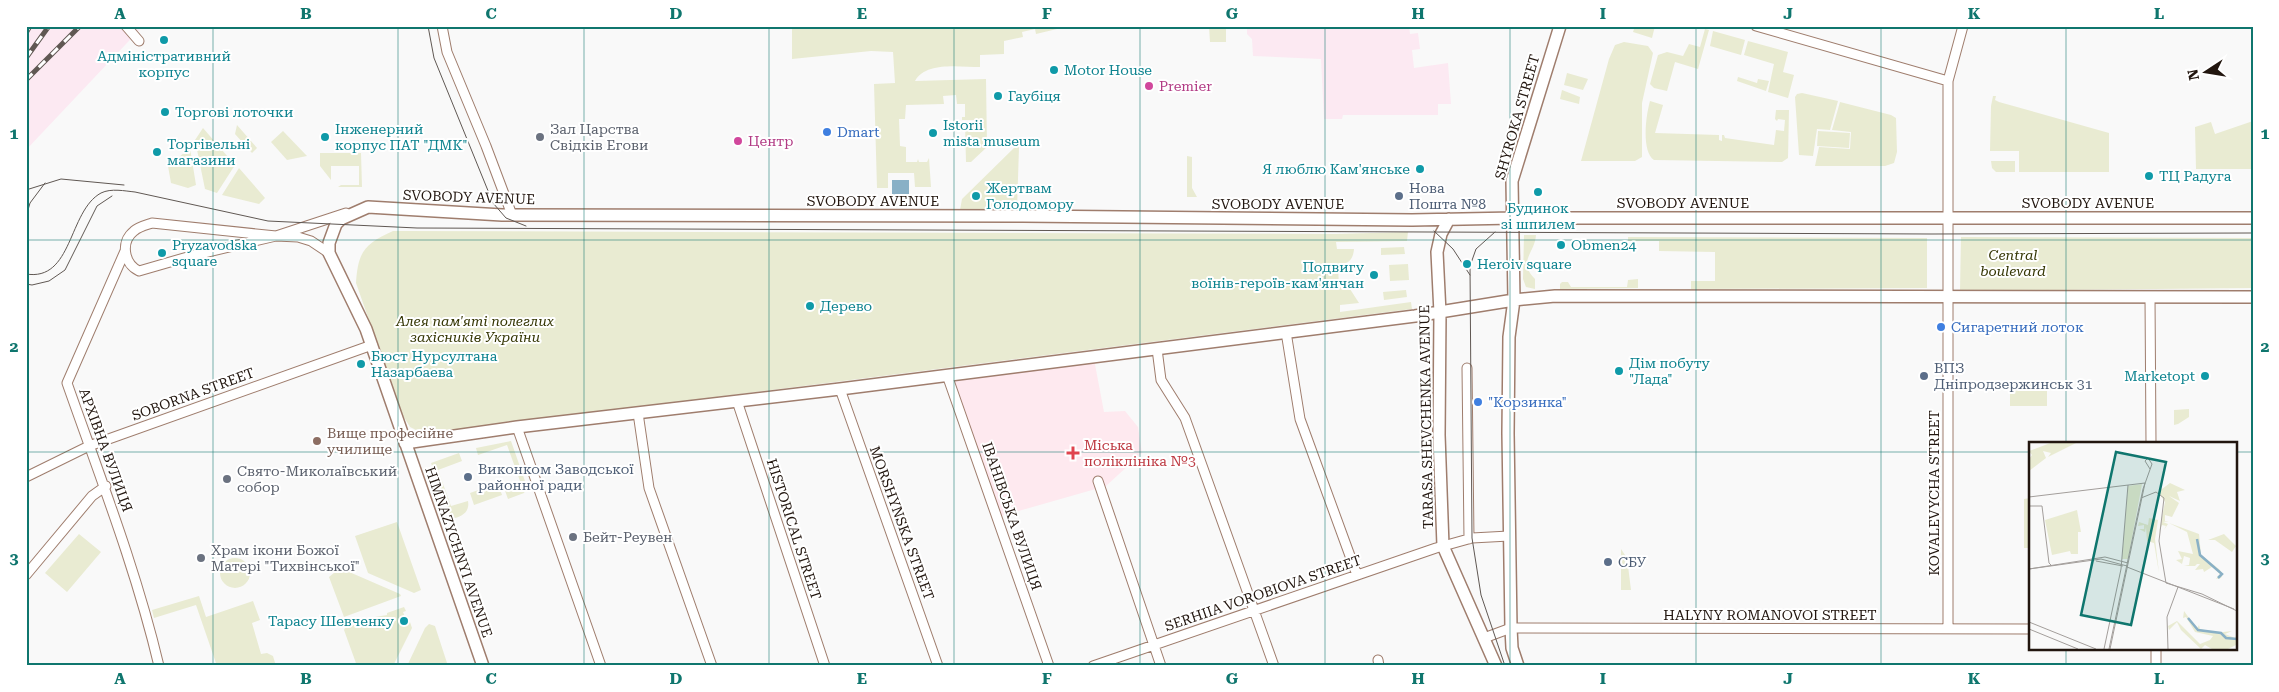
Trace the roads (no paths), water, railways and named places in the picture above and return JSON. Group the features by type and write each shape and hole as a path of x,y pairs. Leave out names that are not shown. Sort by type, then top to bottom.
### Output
{"main road":[{"name":"SHYROKA STREET","path":"1514,218 1512,181 1560,26"},
{"name":"SVOBODY AVENUE","path":"368,207 512,215 1450,219 2253,218"},
{"path":"329,253 328,243 336,224 341,219 368,207"},
{"path":"1514,218 1514,300 1509,337 1509,536 1510,628 1512,648 1518,666"},
{"name":"TARASA SHEVCHENKA AVENUE","path":"1450,219 1441,234 1437,252 1440,312 1439,435 1443,546 1496,666"},
{"name":"HIMNAZYCHNYI AVENUE","path":"329,253 372,345 404,443 483,666"},
{"path":"404,443 517,427 1157,349 1555,296 2253,297"}],"street":[{"path":"126,26 139,41"},
{"path":"442,26 447,52 512,215"},
{"path":"1756,26 1948,81"},
{"name":"KOVALEVYCHA STREET","path":"1948,629 1948,81 1963,26"},
{"name":"SVOBODY AVENUE","path":"276,236 368,207"},
{"name":"АРХІВНА ВУЛИЦЯ","path":"159,666 144,605 106,486 89,446 67,382 125,250 128,236 135,230 152,223 298,237 311,241 329,253"},
{"path":"307,227 329,253"},
{"path":"125,250 131,267 139,271 191,256 276,236"},
{"path":"2150,297 2151,442"},
{"path":"1286,332 1300,419 1357,575"},
{"name":"SOBORNA STREET","path":"26,476 89,446 372,345"},
{"path":"1157,349 1161,380 1185,418 1274,666"},
{"path":"1467,368 1469,539"},
{"name":"ІВАНІВСЬКА ВУЛИЦЯ","path":"947,375 1049,666"},
{"name":"MORSHYNSKA STREET","path":"840,389 938,666"},
{"name":"HISTORICAL STREET","path":"737,401 825,666"},
{"path":"638,413 649,488 712,666"},
{"path":"517,427 601,666"},
{"path":"1098,481 1161,666"},
{"path":"26,575 92,496 106,486"},
{"name":"SERHIIA VOROBIOVA STREET","path":"1093,666 1443,546 1469,539 1509,536"},
{"path":"1484,638 1510,628"},
{"name":"HALYNY ROMANOVOI STREET","path":"1510,628 2029,629"},
{"path":"2156,650 2156,666"}],"water":[{"path":"892,180 909,180 909,199 892,199"}],"tram line":[{"path":"428,26 434,58 493,203 506,218 526,226"},
{"path":"26,190 61,179 124,185"},
{"path":"26,217 30,203 45,183"},
{"path":"26,274 41,274 53,267 62,257 82,214 90,202 101,193 114,190 135,192 268,221 417,228 1932,234 2253,233"},
{"path":"26,284 32,285 49,281 65,270 97,206 112,196"},
{"path":"1434,231 1453,249 1470,275"},
{"path":"1495,232 1476,249 1470,266 1472,538 1481,595 1505,666"}],"railway":[{"path":"26,33 30,26"},
{"path":"26,58 49,26"},
{"path":"26,80 80,26"}],"place":[{"name":"Адміністративний корпус","path":"164,40"},
{"name":"Motor House","path":"1054,70"},
{"name":"Premier","path":"1149,86"},
{"name":"Гаубіця","path":"998,96"},
{"name":"Торгові лоточки","path":"165,112"},
{"name":"Dmart","path":"827,132"},
{"name":"Istorii mista museum","path":"933,133"},
{"name":"Інженерний корпус ПАТ \"ДМК\"","path":"325,137"},
{"name":"Зал Царства Свiдкiв Егови","path":"540,137"},
{"name":"Центр","path":"738,141"},
{"name":"Торгівельні магазини","path":"157,152"},
{"name":"Я люблю Кам'янське","path":"1420,169"},
{"name":"ТЦ Радуга","path":"2149,176"},
{"name":"Будинок зі шпилем","path":"1538,192"},
{"name":"Жертвам Голодомору","path":"976,196"},
{"name":"Нова Пошта №8","path":"1399,196"},
{"name":"Obmen24","path":"1561,245"},
{"name":"Pryzavodska square","path":"162,253"},
{"name":"Heroiv square","path":"1467,264"},
{"name":"Подвигу воїнів-героїв-кам'янчан","path":"1374,275"},
{"name":"Дерево","path":"810,306"},
{"name":"Сигаретний лоток","path":"1941,327"},
{"name":"Бюст Нурсултана Назарбаева","path":"361,364"},
{"name":"Дім побуту \"Лада\"","path":"1619,371"},
{"name":"ВПЗ Дніпродзержинськ 31","path":"1924,376"},
{"name":"Marketopt","path":"2205,376"},
{"name":"\"Корзинка\"","path":"1478,402"},
{"name":"Вище професійне училище","path":"317,441"},
{"name":"Міська поліклініка №3","path":"1073,453"},
{"name":"Виконком Заводської районної ради","path":"468,477"},
{"name":"Свято-Миколаївський собор","path":"227,479"},
{"name":"Бейт-Реувен","path":"573,537"},
{"name":"Храм ікони Божої Матері \"Тихвінської\"","path":"201,558"},
{"name":"СБУ","path":"1608,562"},
{"name":"Тарасу Шевченку","path":"404,621"}],"park label":[{"name":"Central boulevard","path":"2013,264"},
{"name":"Алея пам'яті полеглих захісників України","path":"475,330"}]}
